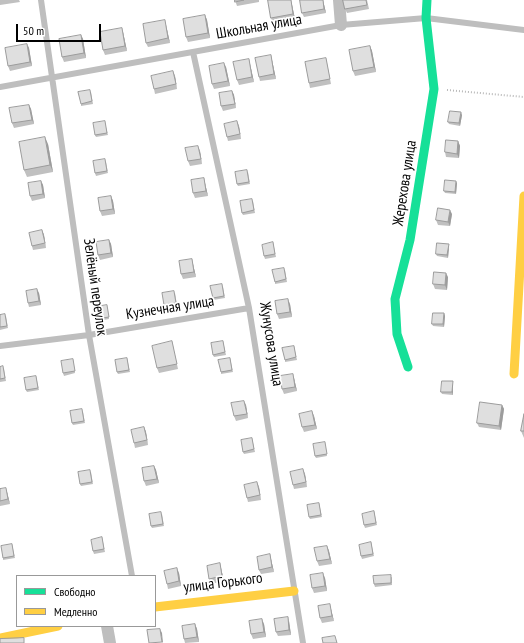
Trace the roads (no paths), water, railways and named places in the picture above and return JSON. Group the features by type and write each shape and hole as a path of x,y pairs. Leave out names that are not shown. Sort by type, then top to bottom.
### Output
{"street":[{"path":"339,0 341,25"},
{"name":"Жерехова улица","path":"408,367 397,334 395,299 410,240 434,89 426,18 427,0"},
{"path":"514,374 524,196"},
{"name":"улица Горького","path":"156,607 294,591"},
{"path":"0,638 53,627"},
{"path":"107,627 110,643"}],"lane":[{"name":"Зелёный переулок","path":"41,0 89,335 132,575"},
{"name":"Школьная улица","path":"0,87 341,25 426,18 524,30"},
{"name":"Жунусова улица","path":"194,52 249,308 294,591 304,643"},
{"name":"Кузнечная улица","path":"0,346 89,335 249,308"}]}
